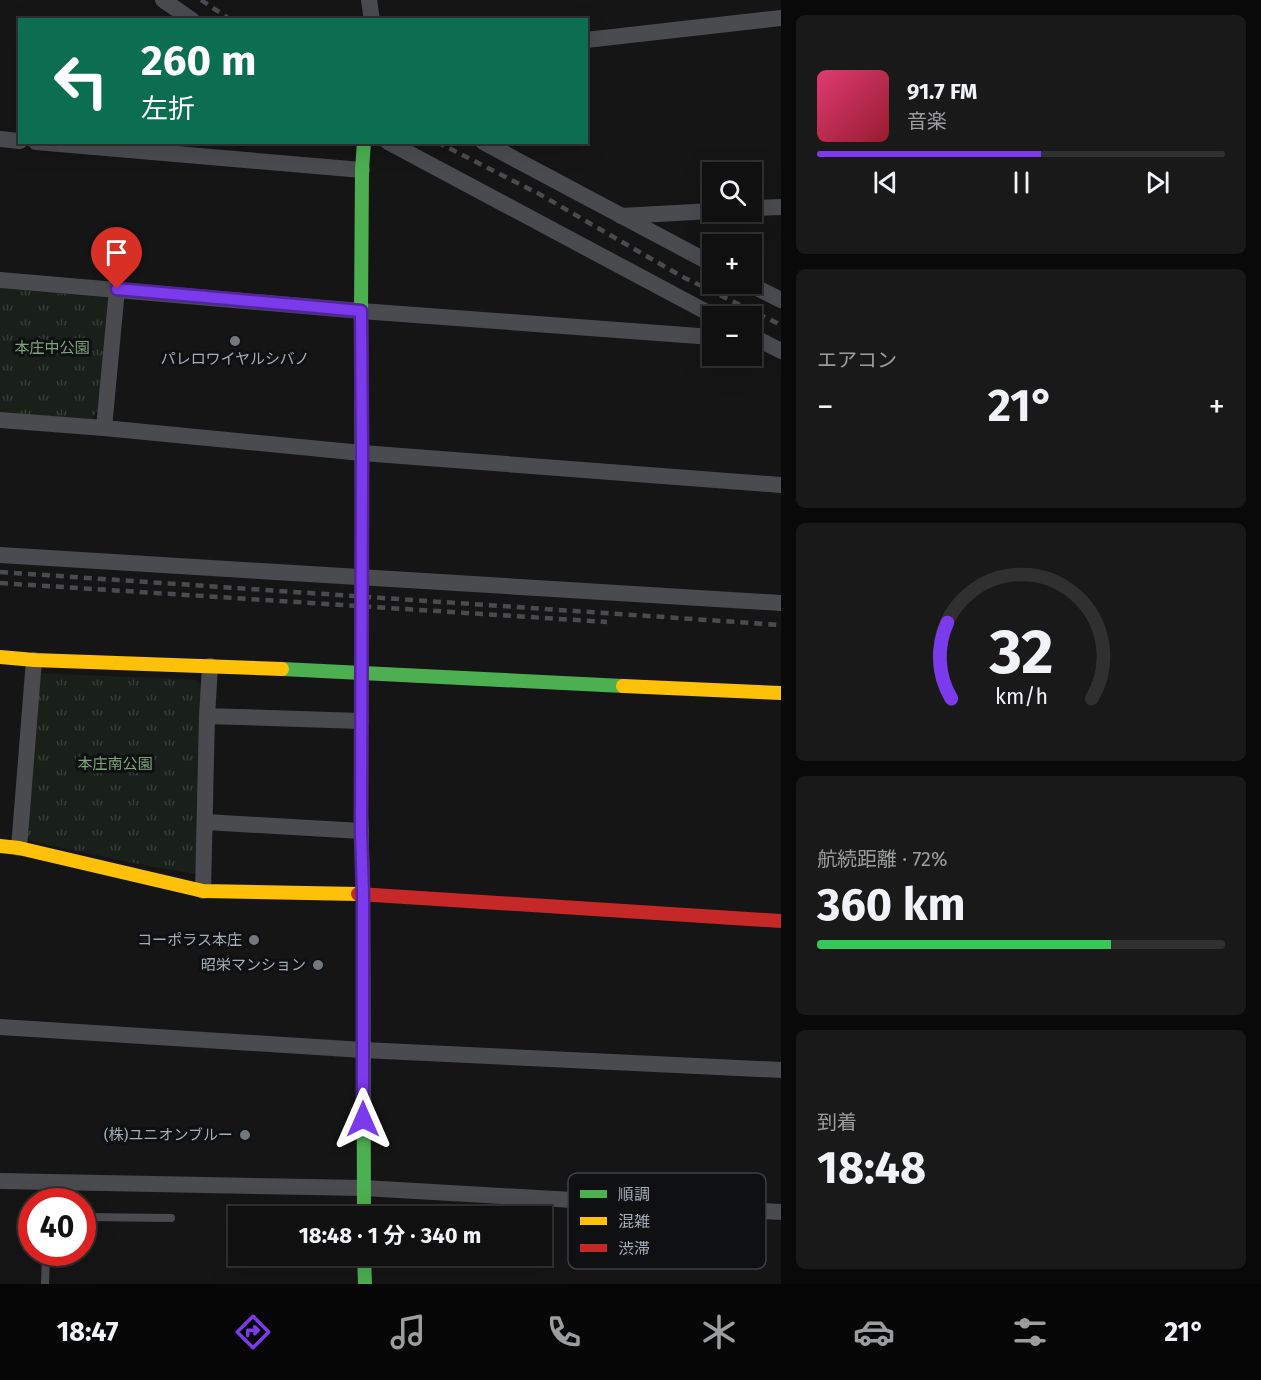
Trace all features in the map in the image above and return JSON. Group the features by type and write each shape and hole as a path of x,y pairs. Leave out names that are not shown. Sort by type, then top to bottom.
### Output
{"street":[{"path":"163,0 189,18"},
{"path":"369,0 372,18"},
{"path":"588,40 781,18"},
{"path":"0,140 18,141"},
{"path":"59,144 362,170"},
{"path":"364,144 361,311 361,831 364,1206"},
{"path":"392,144 702,310"},
{"path":"487,144 702,259"},
{"path":"762,208 781,207"},
{"path":"619,216 702,211"},
{"path":"0,280 361,311 702,336"},
{"path":"104,428 117,289"},
{"path":"762,290 781,300"},
{"path":"762,341 781,351"},
{"path":"0,420 362,453 781,485"},
{"path":"0,555 781,603"},
{"path":"0,657 781,693"},
{"path":"19,848 33,660"},
{"path":"203,891 210,666"},
{"path":"207,716 361,722"},
{"path":"206,822 361,831"},
{"path":"0,846 19,848 203,891 363,894 781,921"},
{"path":"0,1027 363,1050 781,1070"},
{"path":"0,1180 364,1188 568,1200"},
{"path":"766,1211 781,1212"},
{"path":"364,1266 365,1284"}],"lane":[{"path":"96,1217 171,1218"},
{"path":"45,1284 46,1266"}],"green space":[{"name":"本庄中公園","path":"0,288 108,298 99,408 91,420 0,412"},
{"name":"本庄南公園","path":"37,673 195,680 202,686 198,874 33,842 22,833"}],"railway":[{"path":"201,0 228,18"},
{"path":"441,144 541,195 681,276 781,325"},
{"path":"0,572 781,625"},
{"path":"0,583 607,622"}],"traffic: fast":[{"path":"362,515 361,311 364,144"},
{"path":"282,669 623,686"},
{"path":"361,814 364,1206"},
{"path":"364,1266 365,1284"}],"traffic: slow":[{"path":"0,657 282,669"},
{"path":"623,686 781,693"},
{"path":"0,846 19,848 203,891 358,894"}],"traffic: jam":[{"path":"361,814 362,515"},
{"path":"358,894 781,921"}],"place":[{"name":"パレロワイヤルシバノ","path":"235,341"},
{"name":"コーポラス本庄","path":"254,940"},
{"name":"昭栄マンション","path":"318,965"},
{"name":"(株)ユニオンブルー","path":"245,1135"}],"route":[{"path":"117,289 361,311 363,1119"}]}
